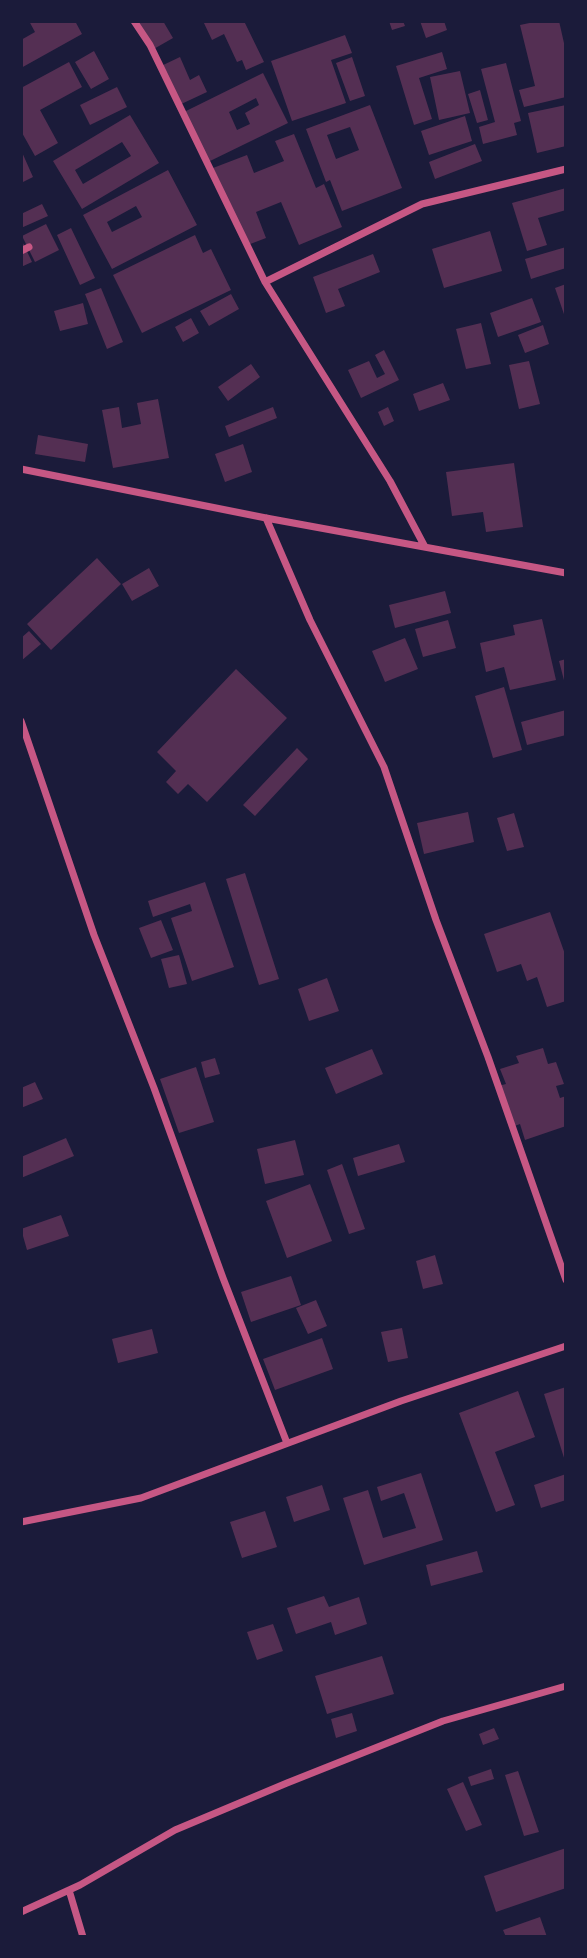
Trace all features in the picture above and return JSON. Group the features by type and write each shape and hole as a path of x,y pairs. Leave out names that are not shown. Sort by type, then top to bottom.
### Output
{"street":[{"path":"134,21 150,45 265,282 390,481 425,547"},
{"path":"265,282 422,204 566,169"},
{"path":"21,469 266,518 566,573"},
{"path":"266,518 310,620 384,767 436,920 488,1056 566,1280"},
{"path":"21,721 94,935 287,1443"},
{"path":"21,1522 141,1498 401,1401 566,1346"},
{"path":"21,1912 69,1890 175,1830 287,1783 443,1721 566,1686"},
{"path":"69,1890 83,1937"}],"building":[{"path":"29,21 75,21 82,34 21,68 21,40 35,32"},
{"path":"136,21 163,21 173,38 152,50"},
{"path":"203,21 244,21 264,62 246,70 242,60 237,62 224,34 212,40"},
{"path":"389,21 403,21 405,26 392,30"},
{"path":"420,21 444,21 447,30 426,38"},
{"path":"559,21 566,52 566,97 524,107 519,90 535,86 520,25"},
{"path":"345,35 352,53 331,60 346,103 292,121 271,61"},
{"path":"94,51 109,79 91,89 75,62"},
{"path":"442,52 447,69 419,78 432,119 414,125 396,66"},
{"path":"180,57 190,80 199,75 207,92 177,106 159,67"},
{"path":"352,57 365,96 350,101 336,63"},
{"path":"69,62 82,87 40,110 58,143 35,156 21,131 21,88"},
{"path":"506,63 521,121 514,123 517,135 483,144 479,127 495,122 481,69"},
{"path":"460,71 470,113 439,120 430,77"},
{"path":"263,73 288,123 208,162 184,112","holes":["256,98 259,105 245,113 250,124 237,130 229,112"]},
{"path":"117,87 127,107 90,125 80,105"},
{"path":"480,90 488,120 477,123 468,94"},
{"path":"370,105 402,188 342,211 330,180 326,182 306,129","holes":["350,127 359,150 336,159 327,135"]},
{"path":"566,105 566,146 537,153 528,113"},
{"path":"130,115 159,163 82,209 53,161","holes":["122,142 131,156 83,184 75,170"]},
{"path":"465,116 472,141 429,155 421,131"},
{"path":"294,134 316,188 324,184 342,227 299,245 281,202 256,212 266,238 245,246 213,168 247,155 254,173 284,161 275,141"},
{"path":"475,144 482,161 435,179 429,162"},
{"path":"21,150 33,177 21,183"},
{"path":"168,170 197,225 112,269 83,215","holes":["136,206 142,217 112,232 107,222"]},
{"path":"566,188 566,210 538,218 547,245 527,251 512,203"},
{"path":"42,204 48,216 21,228 21,214"},
{"path":"46,224 59,250 35,262 22,236"},
{"path":"71,228 95,278 80,285 57,235"},
{"path":"490,231 502,271 444,288 432,249"},
{"path":"195,235 203,253 211,249 231,290 142,333 113,275"},
{"path":"21,239 32,262 21,267"},
{"path":"566,247 566,268 531,279 525,259"},
{"path":"373,254 380,272 338,289 345,306 326,313 313,277"},
{"path":"566,284 566,320 555,288"},
{"path":"101,288 123,342 107,349 85,294"},
{"path":"231,294 239,309 209,326 200,311"},
{"path":"532,298 541,322 498,337 490,313"},
{"path":"83,303 88,324 60,331 54,311"},
{"path":"191,318 199,333 183,342 175,327"},
{"path":"481,323 491,364 466,369 456,329"},
{"path":"543,325 549,344 525,353 518,335"},
{"path":"384,350 399,380 361,398 348,370 369,361 377,378 385,374 375,355"},
{"path":"529,361 540,404 519,409 509,365"},
{"path":"251,364 260,377 228,401 218,387"},
{"path":"443,383 450,400 419,411 413,394"},
{"path":"158,399 169,458 113,468 102,410 119,407 122,428 141,424 137,403"},
{"path":"273,407 277,418 229,437 225,426"},
{"path":"388,407 394,421 384,426 378,412"},
{"path":"38,435 88,444 85,462 35,454"},
{"path":"243,444 252,472 225,482 215,454"},
{"path":"514,463 523,527 486,532 483,512 452,516 446,472"},
{"path":"97,558 121,584 51,650 27,624"},
{"path":"149,568 159,586 132,601 122,584"},
{"path":"445,591 451,613 395,628 389,605"},
{"path":"542,619 556,680 510,690 504,667 486,672 480,643 515,635 513,625"},
{"path":"448,620 456,648 423,657 415,629"},
{"path":"29,631 41,644 21,661 21,638"},
{"path":"405,638 418,669 385,682 372,651"},
{"path":"566,659 566,683 565,684 559,661"},
{"path":"236,669 287,718 207,802 188,784 178,794 166,782 176,771 157,752"},
{"path":"504,687 522,750 493,758 475,696"},
{"path":"566,710 566,735 527,745 521,722"},
{"path":"297,748 308,759 255,816 243,805"},
{"path":"468,812 474,842 424,854 417,823"},
{"path":"514,813 524,847 507,851 497,818"},
{"path":"245,873 279,979 259,985 226,879"},
{"path":"205,882 234,967 192,981 171,918 192,911 190,904 153,917 148,901"},
{"path":"550,912 566,957 566,1001 547,1007 537,977 527,981 521,964 497,972 484,934"},
{"path":"161,920 173,950 151,958 139,928"},
{"path":"179,955 187,984 169,988 161,959"},
{"path":"327,978 339,1011 309,1021 298,989"},
{"path":"543,1048 548,1064 556,1062 564,1084 556,1086 560,1098 566,1096 566,1126 525,1140 520,1124 512,1127 498,1086 506,1084 500,1069 519,1063 516,1056"},
{"path":"372,1049 383,1074 336,1094 325,1068"},
{"path":"215,1058 220,1074 205,1078 201,1062"},
{"path":"196,1067 214,1122 179,1133 160,1079"},
{"path":"35,1082 43,1099 21,1108 21,1088"},
{"path":"66,1138 74,1156 21,1178 21,1157"},
{"path":"295,1140 304,1175 265,1184 257,1149"},
{"path":"399,1144 405,1162 358,1176 353,1158"},
{"path":"342,1164 365,1229 349,1234 327,1170"},
{"path":"310,1184 332,1241 287,1258 266,1201"},
{"path":"61,1215 69,1236 27,1250 21,1229"},
{"path":"435,1255 443,1284 423,1289 416,1261"},
{"path":"291,1276 301,1305 251,1322 241,1292"},
{"path":"316,1300 327,1326 308,1334 296,1308"},
{"path":"402,1328 408,1358 388,1362 381,1332"},
{"path":"152,1329 158,1353 118,1363 112,1339"},
{"path":"322,1338 333,1369 275,1390 263,1359"},
{"path":"566,1387 566,1461 565,1461 544,1394"},
{"path":"518,1391 535,1437 495,1452 515,1505 496,1512 459,1413"},
{"path":"421,1473 443,1540 364,1565 343,1498 368,1490 383,1538 416,1528 404,1493 381,1501 377,1487"},
{"path":"566,1474 566,1500 541,1508 534,1485"},
{"path":"322,1485 330,1510 294,1522 286,1497"},
{"path":"265,1511 277,1547 242,1558 230,1522"},
{"path":"477,1551 483,1572 431,1586 426,1565"},
{"path":"324,1596 329,1607 359,1597 367,1624 335,1635 331,1622 296,1634 287,1608"},
{"path":"273,1624 283,1651 257,1660 247,1632"},
{"path":"382,1656 394,1694 327,1714 315,1676"},
{"path":"352,1713 357,1731 336,1738 331,1719"},
{"path":"494,1728 499,1739 483,1745 479,1734"},
{"path":"491,1769 494,1779 471,1786 468,1777"},
{"path":"518,1771 539,1832 524,1836 505,1775"},
{"path":"463,1782 482,1825 466,1831 447,1789"},
{"path":"566,1848 566,1888 496,1912 484,1876"},
{"path":"540,1917 547,1937 506,1937 503,1930"}]}
